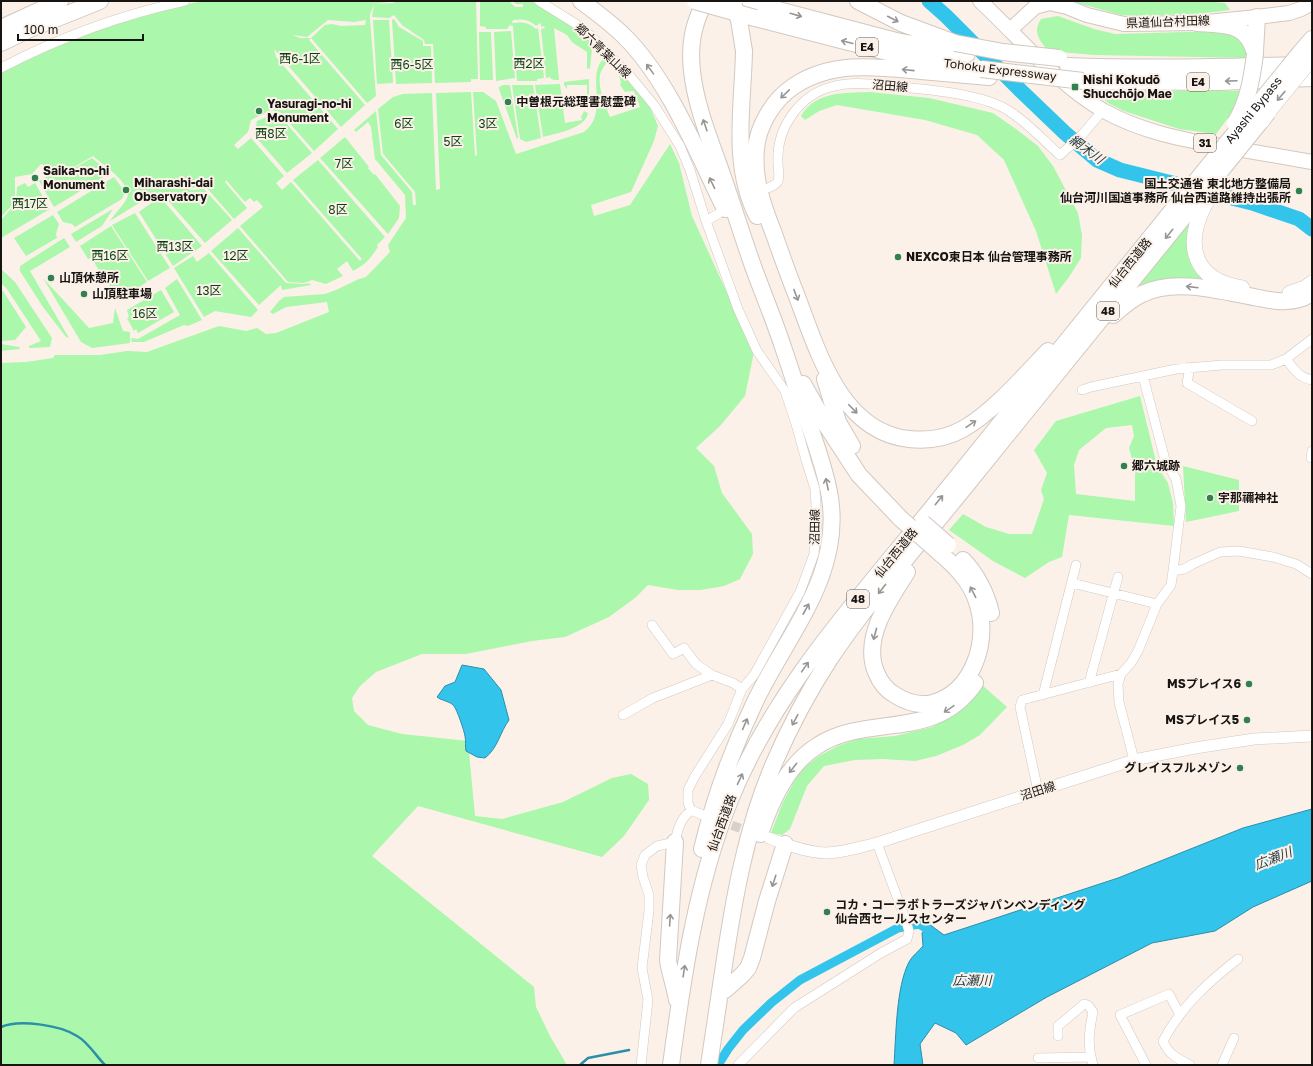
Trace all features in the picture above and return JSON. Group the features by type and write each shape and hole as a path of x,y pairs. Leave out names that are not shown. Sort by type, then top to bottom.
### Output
{"highway":[{"path":"1,28 60,1"},
{"path":"1,43 30,29 100,1"},
{"path":"581,1 602,16 625,36 657,78 686,130 754,268"},
{"name":"Tohoku Expressway","path":"695,1 753,8 896,41 967,54 1009,60 1063,62"},
{"path":"688,950 698,864 711,815 727,767 754,704 819,585 829,548 832,512 825,473 784,349 754,268 695,92 691,54 692,37 697,17 705,1"},
{"path":"732,1 740,20 744,51 740,132 744,174 748,193 755,211 782,258"},
{"path":"858,1 902,23 955,42 1063,62"},
{"name":"Tohoku Expressway","path":"753,8 802,31 895,54 985,73"},
{"path":"1193,184 1226,137 1242,111 1249,90 1255,54 1257,17"},
{"path":"1197,23 1226,25 1239,29 1249,37 1253,44 1255,54"},
{"name":"Ayashi Bypass","path":"1192,204 1268,112 1306,56 1312,39"},
{"name":"Ayashi Bypass","path":"1192,204 1193,184 1306,56"},
{"name":"E4","path":"1063,62 1118,59 1157,68 1218,68 1312,64"},
{"path":"985,73 858,66 821,72 792,87 780,98 769,112 761,129 756,147 755,164 757,182 761,200 782,258 814,339 840,394 849,406 870,425 882,431 906,439 930,440 941,438 963,430 994,406 1079,317 1192,204 1198,218 1193,240 1194,250 1198,260 1209,275 1216,280 1234,286 1279,294 1298,291 1312,283"},
{"name":"E4","path":"985,73 1025,80 1083,81 1219,82 1312,78"},
{"name":"仙台西道路","path":"710,1065 735,898 744,855 757,810 772,769 788,732 808,695 857,621 1192,204"},
{"name":"仙台西道路","path":"671,1065 688,950 706,871 731,798 750,757 772,719 793,685 847,612 1020,400 1192,204"},
{"path":"945,549 971,589 977,602 981,616 982,630 980,644 972,669 963,682 944,698 932,703 921,704 900,698 891,693 878,677 873,665 871,654 879,620 907,573 1022,417 1104,324 1121,308 1142,294 1163,287 1186,286 1282,301 1302,299 1312,293"},
{"path":"814,339 832,405 844,435 904,515"},
{"path":"717,1021 725,990 739,907 747,874 769,810 785,779 794,766 804,755 828,739 854,731 925,720 939,715 951,708 970,690 978,678 985,665 990,650 992,634 992,618 987,597 978,578 969,566 945,549 859,475 825,423 784,349"},
{"path":"675,842 668,960 677,998 678,1014"},
{"path":"725,990 748,968 767,901 786,844"}],"main road":[{"name":"31","path":"980,1 1056,75 1103,110 1129,124 1172,137 1312,162"},
{"name":"県道仙台村田線","path":"1010,30 1035,7 1049,3 1067,7 1094,17 1124,24 1197,23 1257,17 1301,9 1312,3"}],"street":[{"path":"1,68 66,37 112,20 145,10 185,1"},
{"name":"郷六青葉山線","path":"539,1 565,16 592,36 630,76 654,105 680,146 688,164 706,221"},
{"name":"沼田線","path":"768,188 775,185 778,181 780,140 784,127 792,115 808,97 831,87 859,83 917,88 957,94 994,103 1006,109 1020,120 1060,155 1082,135 1103,110"},
{"path":"706,221 718,214"},
{"name":"沼田線","path":"691,810 688,803 688,790 695,776 728,724 742,689 754,675 800,592 814,554 817,522 814,489 785,391 757,351 738,309 706,221"},
{"path":"1082,390 1143,376 1190,368 1271,365 1286,359 1312,339"},
{"path":"1286,359 1300,376 1305,379 1312,380"},
{"path":"1190,368 1186,383 1252,421"},
{"path":"1134,760 1120,702 1118,684 1121,674 1131,663 1138,651 1157,604 1171,585 1181,506 1176,479 1165,460 1143,376"},
{"path":"1173,571 1184,569 1220,552 1240,551 1273,557 1296,564 1312,574"},
{"path":"1043,695 1076,565"},
{"path":"1089,683 1118,577"},
{"path":"1072,582 1157,604"},
{"path":"652,625 673,654 684,648 696,664 712,676 733,683 742,689"},
{"path":"1038,791 1020,707 1022,700 1121,674"},
{"path":"623,715 659,695 712,676"},
{"name":"沼田線","path":"769,838 810,851 826,853 847,851 877,844 1134,760 1195,748 1254,739 1312,736"},
{"path":"641,1065 648,1000 642,968 649,911 649,895 641,864 645,855 657,846 675,842 677,830 683,817 691,810 703,815"},
{"path":"738,1065 794,1008 881,953 907,939 909,931 877,844"},
{"path":"1190,1065 1173,1056 1166,1049 1163,1041 1190,1002 1216,976 1238,959"},
{"path":"1146,1065 1120,1014 1169,994 1180,1015"},
{"path":"1038,1058 1092,1061 1088,1032 1093,1012 1088,1005 1084,1004 1058,1026 1058,1036"},
{"path":"1222,1065 1234,1038"}],"green space":[{"path":"203,1 395,1 374,4 393,3 398,1 476,1 478,79 471,79 471,82 435,83 433,44 425,44 424,40 402,25 394,15 389,18 372,17 374,5 370,14 370,19 376,96 367,103 311,38 309,40 365,105 341,127 274,49 276,57 338,129 314,151 280,112 271,110 251,120 248,132 234,145 238,149 251,138 284,176 276,183 282,190 291,182 360,261 362,259 293,180 318,160 385,237 377,245 378,247 370,258 353,271 347,261 337,269 343,276 326,284 312,280 304,283 288,282 240,226 263,207 257,200 254,202 250,198 245,202 226,180 225,182 247,208 234,219 206,187 188,188 190,190 204,189 232,220 205,243 164,196 161,198 202,246 173,266 139,212 154,201 149,197 110,221 127,198 128,193 116,175 93,156 69,170 54,171 41,164 32,174 15,177 15,202 1,217 1,73 102,28 137,16","holes":["328,20 354,22 366,20 365,25 325,25 311,38 300,38 292,35 307,37"]},
{"name":"西2区","path":"480,1 509,1 515,7 523,7 523,4 516,4 513,1 530,1 562,18 590,40 592,49 590,68 587,69 587,52 572,42 567,35 554,28 559,80 553,80 550,77 546,78 541,29 545,28 544,26 541,27 541,23 536,26 525,20 513,20 512,23 525,23 536,29 538,28 544,78 537,79 537,81 517,81 513,26 511,26 511,24 507,29 486,29 486,27 480,26"},
{"path":"1071,1 1203,1 1225,3 1230,10 1196,14 1136,16 1121,15"},
{"path":"1058,16 1094,29 1115,34 1223,31 1238,36 1248,46 1248,58 1095,55 1048,51 1038,36 1038,24 1041,19"},
{"name":"西6-5区","path":"394,19 399,27 423,41 423,46 431,46 432,83 396,84 392,20"},
{"path":"373,20 389,20 393,83 377,84"},
{"path":"511,31 515,78 496,81 494,32"},
{"path":"479,32 491,32 493,80 480,80"},
{"path":"604,58 609,61 604,66 601,73 600,86 610,117 640,107 634,91 625,92 620,85 619,70 649,105 658,126 654,141 631,192 591,205 594,216 630,205 670,144 679,163 692,216 754,352 745,396 720,426 696,448 714,466 722,493 752,534 753,554 740,579 724,586 701,590 678,590 648,585 635,598 609,617 565,637 532,641 466,654 422,654 376,672 360,686 352,698 354,711 368,725 402,734 468,741 475,816 502,819 563,802 612,778 631,774 648,784 649,800 624,836 602,857 418,806 372,856 534,987 536,1007 550,1036 567,1065 1,1065 1,363 26,362 53,358 55,355 100,355 127,351 147,352 219,326 246,331 257,328 266,334 276,333 329,312 327,302 286,307 273,314 270,312 284,297 325,294 366,277 390,252 388,245 406,218 405,195 375,159 371,127 368,122 356,132 354,130 376,111 381,155 412,192 413,205 416,205 415,192 383,154 378,109 393,97 403,94 432,93 436,190 440,189 436,93 471,92 475,156 477,155 473,92 483,92 496,101 516,154 584,132 592,124 597,105 597,74 599,66"},
{"path":"589,79 589,99 587,100 587,85 567,85 567,89 564,85 564,82"},
{"path":"560,84 565,123 582,120 581,117 584,111 588,113 582,123 576,127 543,137 535,85"},
{"path":"503,85 510,85 518,137 517,139 499,89 499,87"},
{"path":"512,85 533,85 541,138 526,142 520,139"},
{"path":"1092,91 1240,91 1231,114 1216,134 1179,129 1124,111 1110,104"},
{"path":"870,92 929,98 993,113 1038,146 1053,166 1078,213 1082,235 1081,258 1056,294 1036,231 1004,160 977,135 925,120 837,105 819,111 805,120 801,116 814,102 831,95 841,93"},
{"name":"西8区","path":"273,114 279,115 312,153 287,173 254,135 257,121"},
{"name":"7区","path":"345,137 369,167 368,168 374,175 375,174 400,206 399,218 388,234 320,158"},
{"name":"西17区","path":"92,158 110,173 54,207 39,181 46,177 45,174 51,171 69,171"},
{"name":"西17区","path":"114,177 125,192 122,199 75,227 72,224 63,222 57,212"},
{"name":"西17区","path":"25,183 28,187 35,183 50,209 1,238 1,220 16,203 17,187"},
{"path":"113,209 102,226 76,242 71,234"},
{"path":"135,213 170,268 148,281 112,225"},
{"name":"西17区","path":"53,215 59,224 56,234 57,238 26,256 14,238"},
{"path":"1192,218 1214,286 1128,297"},
{"name":"西16区","path":"111,226 147,282 127,295 128,297 120,301 91,258 88,259 80,246"},
{"name":"12区","path":"238,228 286,283 309,283 311,285 282,290 281,285 259,305 211,251"},
{"path":"64,238 70,247 30,271 69,338 66,337 43,307 20,271 20,266"},
{"name":"13区","path":"209,253 258,310 251,317 215,311 204,317 174,268 193,256 197,262"},
{"path":"1,269 15,282 52,338 50,347 29,348 29,346 41,341 7,289 1,283"},
{"path":"43,278 89,328 113,323 115,308 123,331 130,332 130,343 92,348 81,342"},
{"path":"177,279 202,320 188,326 184,325 144,342 132,342 131,338 138,339 180,315 165,288"},
{"path":"1,290 26,327 15,340 1,341"},
{"name":"16区","path":"161,290 174,312 138,333 136,329 134,331 127,318 129,317 127,310"},
{"path":"1,344 19,347 20,349 1,351"},
{"path":"1140,396 1157,466 1168,483 1173,503 1174,526 1069,515 1062,557 1049,562 1025,578 993,561 949,530 963,514 986,527 1009,534 1032,534 1044,499 1041,490 1047,473 1034,450 1056,421","holes":["1132,425 1134,436 1129,448 1135,470 1135,501 1076,494 1074,465 1079,450 1106,428"]},
{"path":"1183,466 1239,480 1239,511 1186,522"},
{"path":"982,685 1007,707 980,735 963,745 936,756 915,761 883,759 855,760 824,766 807,786 790,829 782,835 771,833 783,802 800,771 819,756 840,745 858,739 895,736 932,727 954,714 976,694"}],"water":[{"path":"462,665 484,669 501,690 509,720 493,750 485,758 477,757 466,751 464,733 454,706 437,697 445,686 455,682"},
{"name":"広瀬川","path":"1312,809 1312,881 1253,907 1215,931 1152,943 1047,997 966,1045 956,1033 935,1023 920,1044 923,1065 894,1065 897,1012 901,985 909,962 923,946 922,933 929,924 944,935 1118,878 1243,828"}],"waterway":[{"name":"網木川","path":"929,1 1065,133 1097,160 1120,170 1252,203 1299,219 1312,229"},
{"path":"718,1065 743,1030 771,1003 800,980 898,928 919,924 926,928"},
{"path":"1,1027 18,1023 28,1023 50,1026 70,1032 85,1042 105,1065"},
{"path":"580,1065 588,1058 629,1050"}],"tunnel":[{"path":"719,821 754,833"}],"place":[{"name":"Nishi Kokudō Shucchōjo Mae","path":"1075,87"},
{"name":"中曽根元総理書慰霊碑","path":"508,102"},
{"name":"Yasuragi-no-hi Monument","path":"259,111"},
{"name":"Saika-no-hi Monument","path":"35,178"},
{"name":"Miharashi-dai Observatory","path":"126,190"},
{"name":"国土交通省 東北地方整備局 仙台河川国道事務所 仙台西道路維持出張所","path":"1299,191"},
{"name":"NEXCO東日本 仙台管理事務所","path":"898,257"},
{"name":"山頂休憩所","path":"51,278"},
{"name":"山頂駐車場","path":"84,294"},
{"name":"郷六城跡","path":"1124,466"},
{"name":"宇那禰神社","path":"1210,498"},
{"name":"MSプレイス6","path":"1249,684"},
{"name":"MSプレイス5","path":"1247,720"},
{"name":"グレイスフルメゾン","path":"1240,768"},
{"name":"コカ・コーラボトラーズジャパンベンディング 仙台西セールスセンター","path":"827,912"}],"park label":[{"name":"西6-1区","path":"300,59"},
{"name":"6区","path":"404,124"},
{"name":"3区","path":"488,124"},
{"name":"5区","path":"453,142"},
{"name":"8区","path":"338,210"},
{"name":"西13区","path":"175,247"}]}
